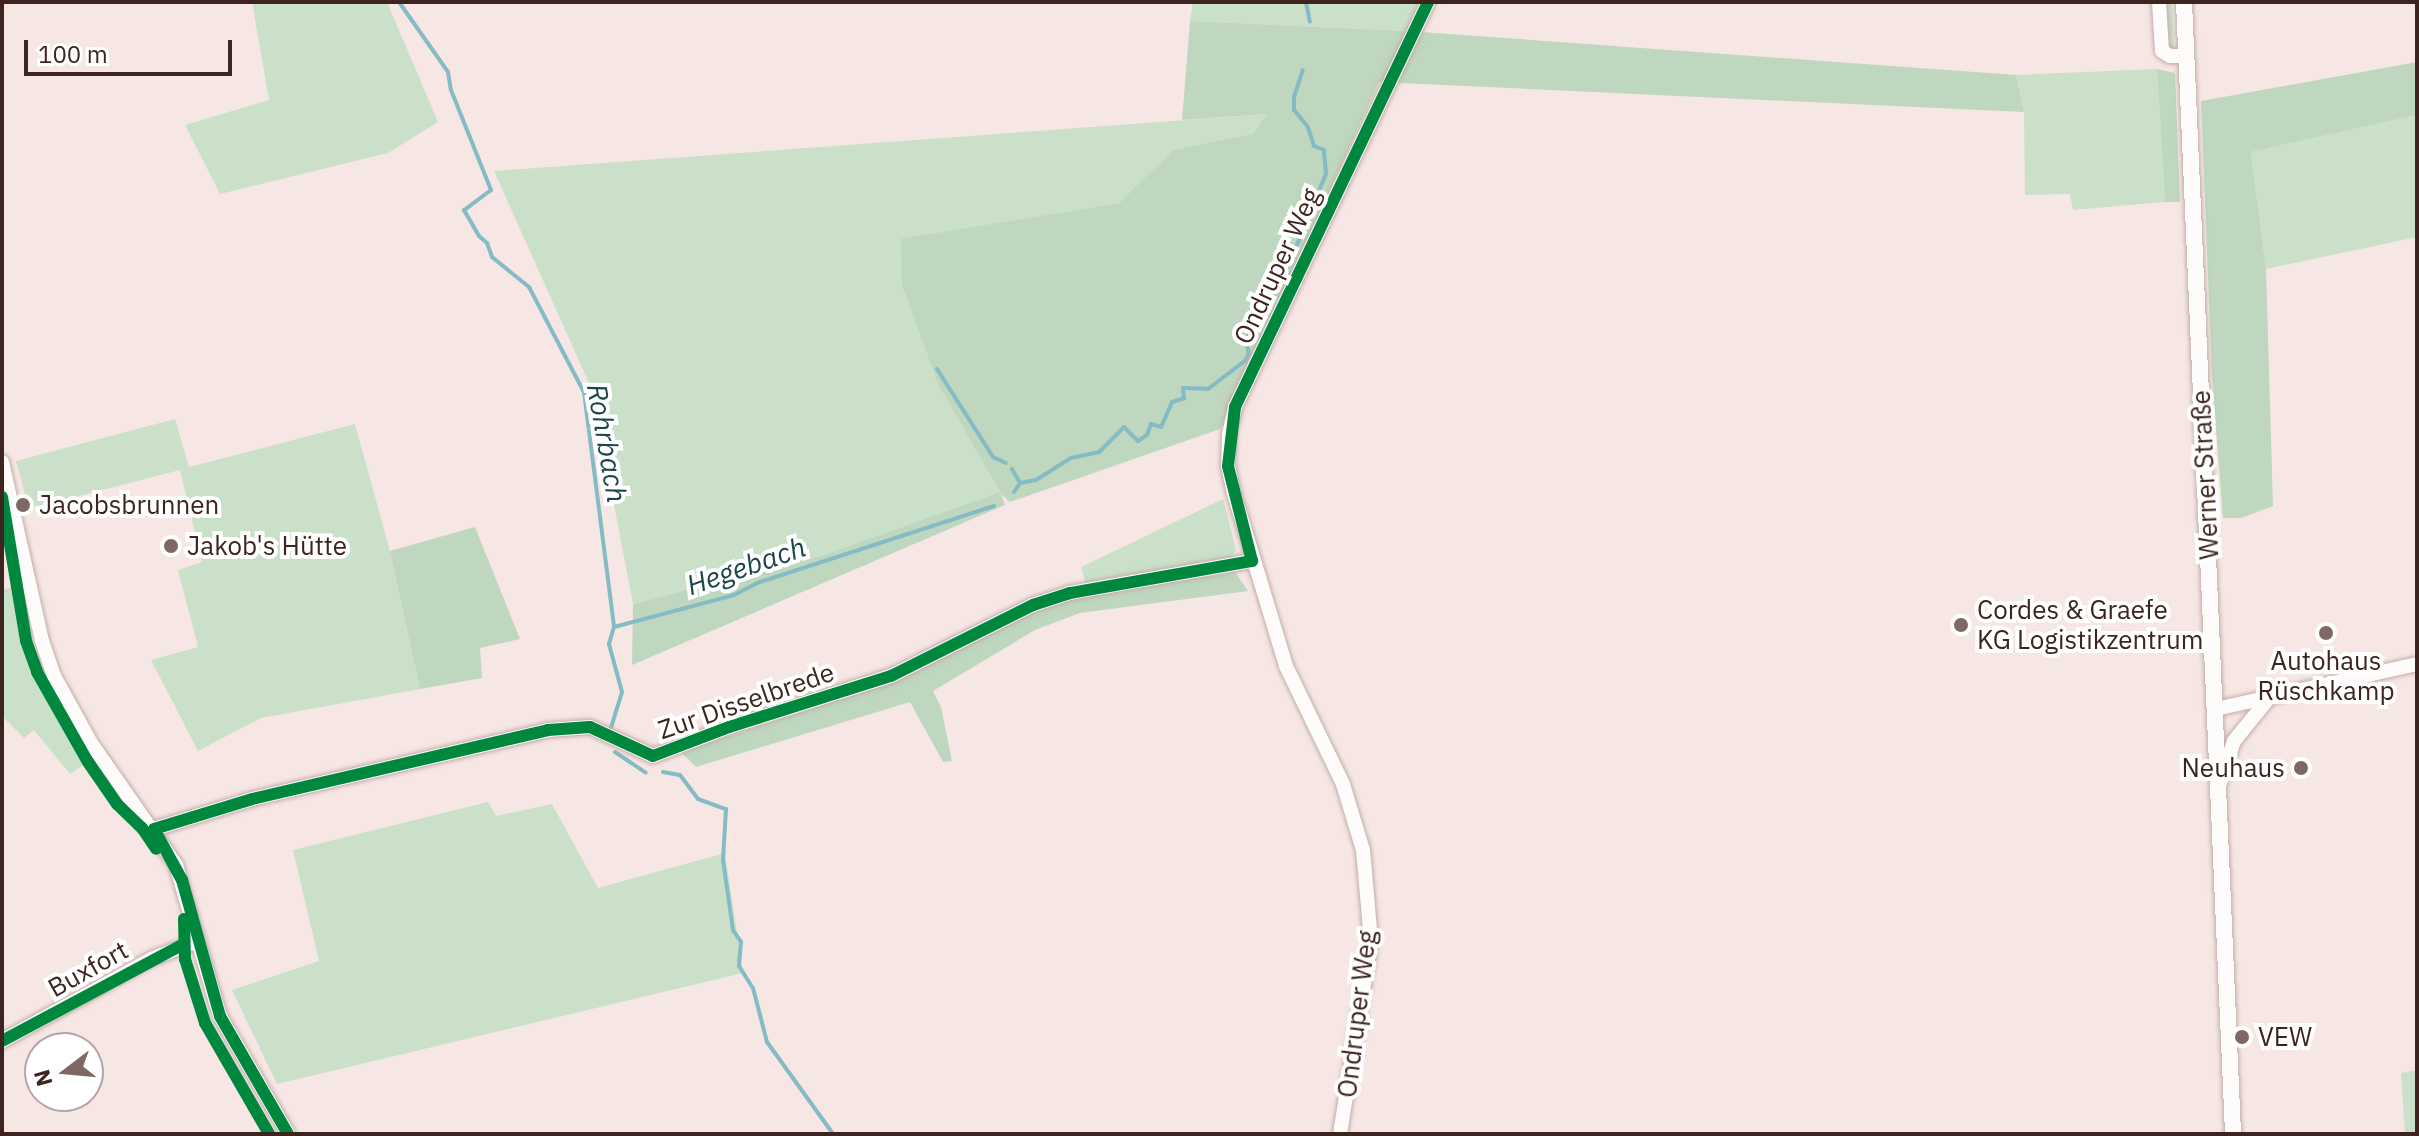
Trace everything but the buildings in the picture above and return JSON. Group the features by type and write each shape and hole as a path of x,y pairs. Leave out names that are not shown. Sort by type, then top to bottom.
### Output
{"main road":[{"name":"Werner Straße","path":"2184,2 2233,1134"}],"street":[{"name":"Ondruper Weg","path":"1340,1134 1371,941 1363,850 1343,784 1286,666 1252,561 1228,466 1235,407 1428,2"},
{"path":"2159,2 2162,51 2170,56 2186,56"},
{"path":"2,462 42,641 54,676 91,743 154,829 182,880 220,1016 288,1134"},
{"name":"Zur Disselbrede","path":"154,829 252,799 548,730 590,727 653,756 729,727 891,676 1033,605 1070,593 1252,561"},
{"path":"2216,709 2417,664"},
{"path":"2220,783 2234,741 2269,698"},
{"name":"Buxfort","path":"2,1041 151,959 198,941"}],"green space":[{"path":"252,2 387,2 438,122 388,153 220,194 185,125 269,100"},
{"path":"1193,2 1419,2 1407,31 1190,21"},
{"path":"2163,2 2172,2 2174,49 2167,47"},
{"path":"1190,21 1407,31 2016,75 2024,112 1379,82 1220,429 1010,502 1001,494 1005,505 632,665 633,604 823,555 1000,492 939,386 902,284 901,239 1119,203 1173,150 1253,134 1268,114 1182,120"},
{"path":"2417,62 2417,115 2251,152 2266,269 2273,506 2241,518 2223,518 2212,376 2201,101"},
{"path":"2157,69 2165,202 2073,210 2070,194 2025,195 2024,112 2016,75"},
{"path":"2157,69 2175,73 2180,202 2165,202"},
{"path":"1269,114 1253,135 1173,150 1119,203 901,240 939,386 1000,492 823,555 633,604 592,390 494,171"},
{"path":"2417,115 2417,237 2266,269 2251,152"},
{"path":"175,419 189,467 355,424 390,551 420,689 261,718 198,751 151,660 198,647 178,570 202,562 180,470 29,509 16,461"},
{"path":"1223,499 1236,550 1229,561 1086,584 1081,567"},
{"path":"475,527 520,639 480,648 482,678 420,689 390,551"},
{"path":"1235,572 1248,591 1080,613 1035,630 933,691 941,707 952,761 943,762 910,702 696,767 681,752 894,681 1032,612 1071,598"},
{"path":"15,586 22,642 33,674 83,765 70,774 34,730 24,738 2,716 2,590"},
{"path":"488,802 496,816 552,804 598,888 725,853 743,973 277,1084 232,990 319,961 293,850"},
{"path":"2417,1070 2417,1134 2405,1134 2401,1073"}],"waterway":[{"name":"Rohrbach","path":"399,2 448,72 451,90 491,190 464,210 479,236 487,243 492,257 529,287 584,392 614,627"},
{"path":"1306,2 1310,22"},
{"path":"1014,492 1020,483 1036,480 1071,458 1099,452 1124,427 1138,441 1147,435 1151,424 1161,427 1172,402 1184,398 1183,388 1208,389 1246,360 1249,353 1246,342 1252,325 1260,322 1290,262 1326,174 1324,150 1314,146 1308,127 1294,110 1294,97 1303,70"},
{"path":"937,369 993,457 1006,463"},
{"path":"1012,469 1020,483"},
{"name":"Hegebach","path":"610,731 622,692 609,644 614,627 734,595 760,582 994,506"},
{"path":"615,752 646,773"},
{"name":"Hegebach","path":"663,772 680,775 698,799 726,809 723,860 733,930 741,942 739,966 753,988 767,1042 833,1134"}],"cycle path":[{"path":"288,1134 220,1016 182,880 154,829 252,799 548,730 590,727 653,756 729,727 891,676 1033,605 1070,593 1252,561 1228,466 1235,407 1428,2"},
{"path":"2,497 26,641 37,672 88,762 117,804 142,828 156,849"},
{"path":"184,919 185,959 205,1023 269,1134"},
{"path":"2,1041 184,944"}],"place":[{"name":"Jacobsbrunnen","path":"23,505"},
{"name":"Jakob's Hütte","path":"171,546"},
{"name":"Cordes & Graefe KG Logistikzentrum","path":"1961,625"},
{"name":"Autohaus Rüschkamp","path":"2326,633"},
{"name":"Neuhaus","path":"2301,768"},
{"name":"VEW","path":"2242,1037"}]}
